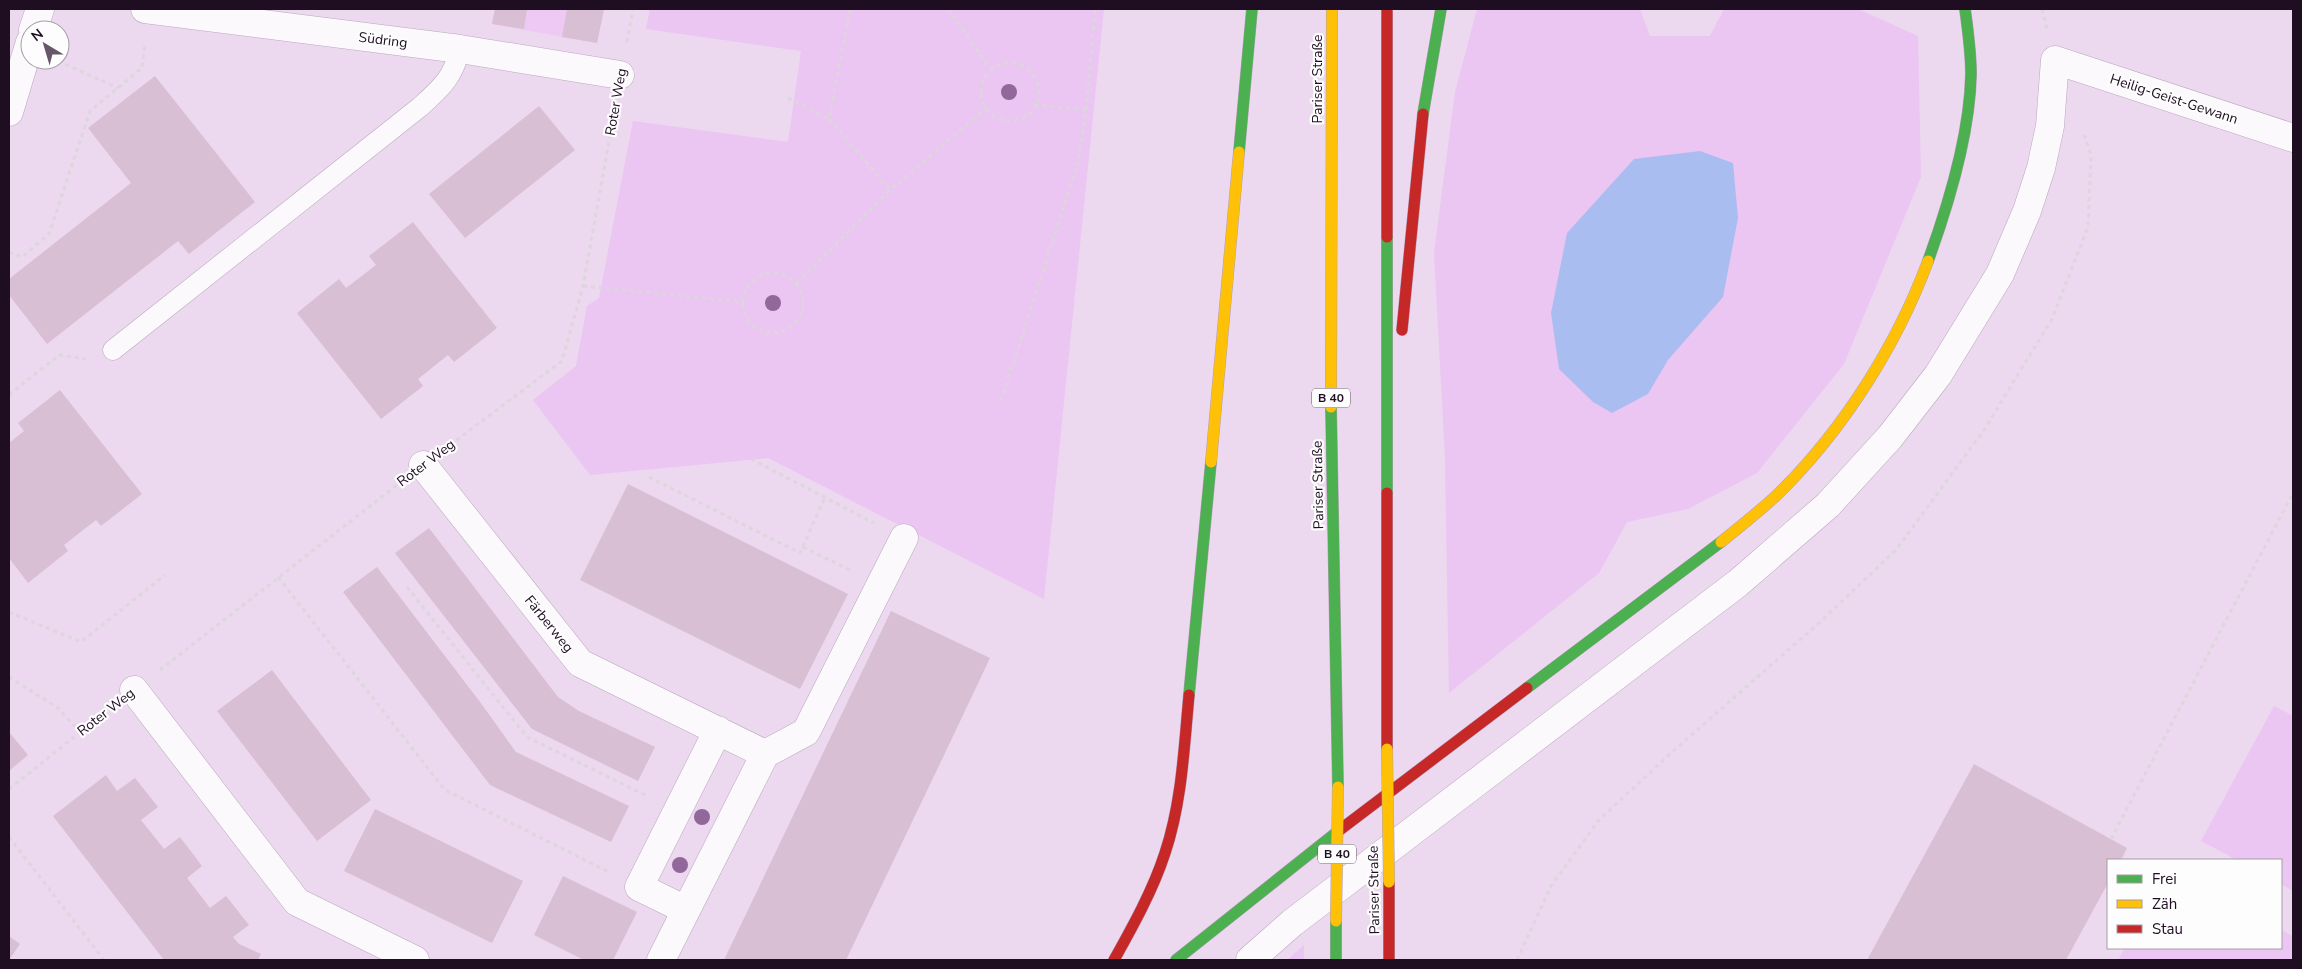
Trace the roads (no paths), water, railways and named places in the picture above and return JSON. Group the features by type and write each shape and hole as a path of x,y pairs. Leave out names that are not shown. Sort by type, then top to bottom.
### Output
{"highway":[{"path":"1114,960 1140,912 1165,853 1181,786 1252,9"},
{"name":"Pariser Straße","path":"1332,9 1330,345 1338,787 1336,960"},
{"name":"Pariser Straße","path":"1387,9 1387,749 1390,960"},
{"path":"1388,433 1409,274 1424,97 1441,9"},
{"path":"1176,960 1292,868 1699,558 1771,499 1806,462 1851,407 1882,360 1913,302 1933,252 1950,195 1964,130 1971,74 1965,9"}],"street":[{"name":"Südring","path":"147,9 460,50 620,75"},
{"name":"Heilig-Geist-Gewann","path":"1250,960 1292,923 1738,582 1828,505 1890,437 1938,375 2000,274 2028,211 2041,168 2050,126 2055,60 2293,138"},
{"path":"9,112 22,70"},
{"name":"Färberweg","path":"424,465 580,664 765,754"},
{"path":"661,960 765,754 806,732 904,538"},
{"path":"134,690 297,902 415,960"},
{"path":"686,910 639,887 718,730"}],"lane":[{"path":"113,350 420,107 444,85 455,68 460,50"}],"water":[{"path":"1700,151 1733,163 1738,218 1723,297 1668,360 1648,394 1612,413 1593,402 1559,369 1551,313 1567,233 1634,159"}]}
